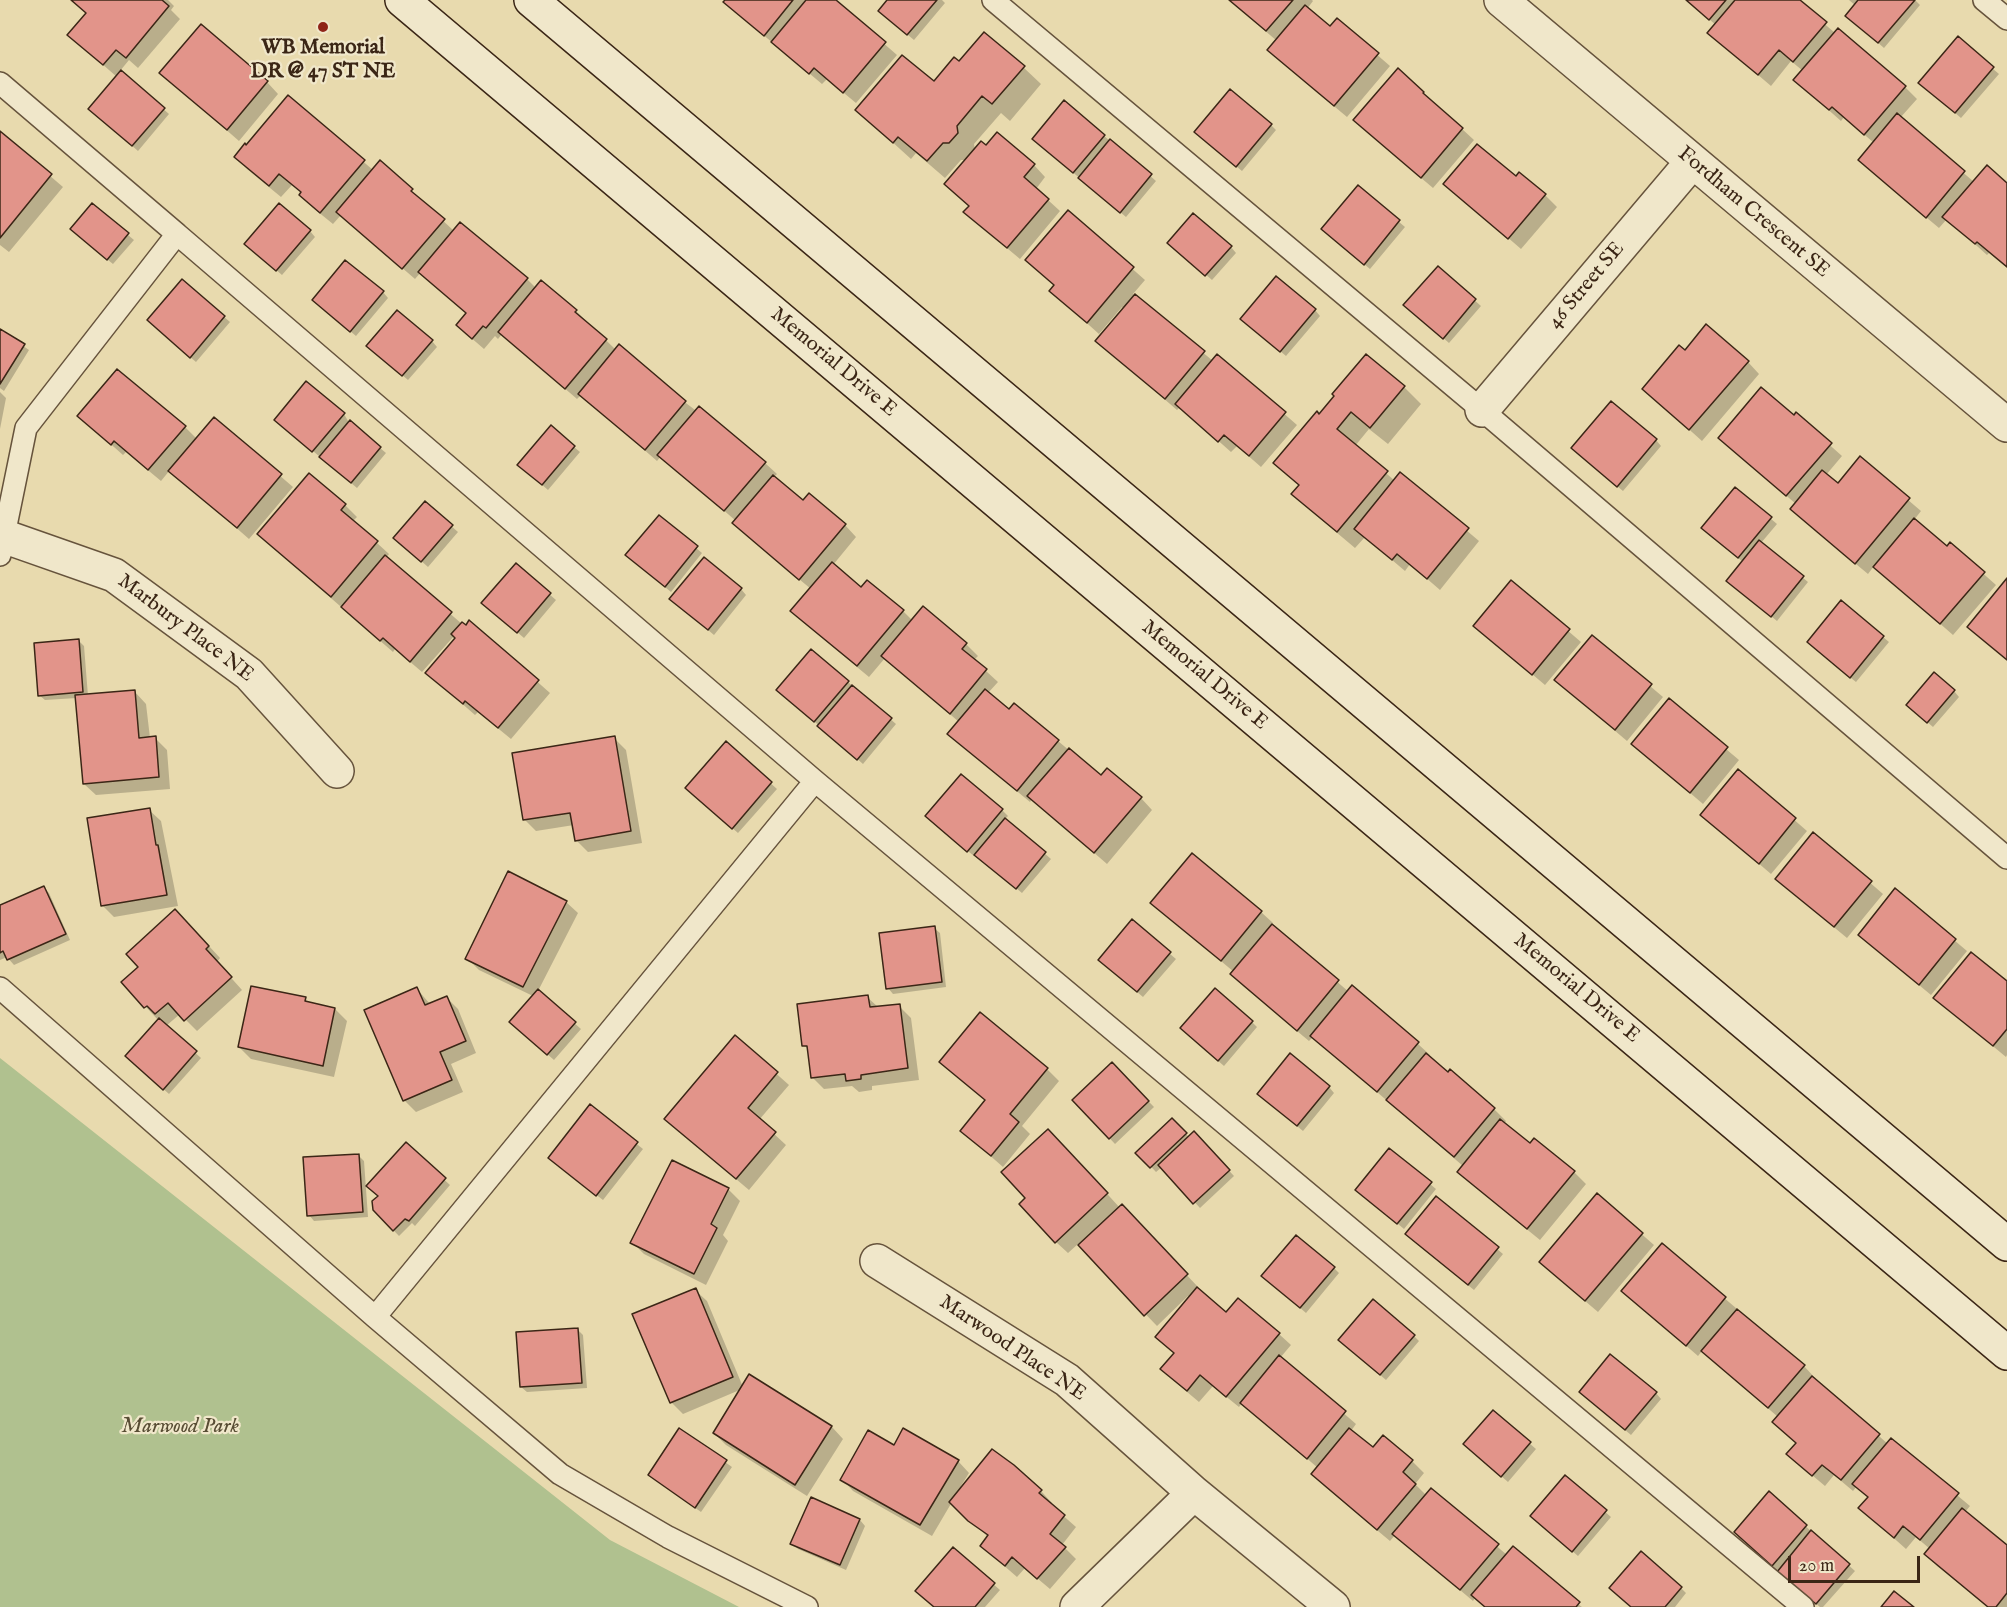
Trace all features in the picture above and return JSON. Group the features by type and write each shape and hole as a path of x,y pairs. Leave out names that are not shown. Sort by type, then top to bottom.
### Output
{"main road":[{"name":"Memorial Drive E","path":"402,0 2007,1353"},
{"path":"531,0 2007,1244"},
{"name":"Fordham Crescent SE","path":"1501,0 2007,425"},
{"name":"46 Street SE","path":"1482,410 1692,162"},
{"name":"Marbury Place NE","path":"1,542 114,575 249,674 337,771"},
{"name":"Marwood Place NE","path":"877,1261 1067,1380 1194,1493 1333,1607"},
{"path":"1077,1607 1194,1493"}],"lane":[{"path":"993,0 1482,410 2007,858"},
{"path":"1984,0 2007,19"},
{"path":"0,83 815,781 1803,1607"},
{"path":"1,542 26,428 177,234"},
{"path":"375,1317 815,781"},
{"path":"0,988 375,1317 560,1474 668,1537 807,1607"}],"green space":[{"name":"Marwood Park","path":"0,1058 610,1540 739,1607 0,1607"}],"building":[{"path":"71,0 162,0 169,6 126,58 116,50 103,65 67,35 86,13"},
{"path":"725,0 793,0 764,36 723,2"},
{"path":"806,0 836,0 886,42 843,93 814,68 809,74 771,42"},
{"path":"887,0 937,0 907,35 878,11"},
{"path":"1229,0 1293,0 1266,31"},
{"path":"1686,0 1726,0 1709,20"},
{"path":"1735,0 1800,0 1827,22 1793,62 1779,50 1758,75 1707,33"},
{"path":"1858,0 1915,0 1878,43 1845,16"},
{"path":"1305,5 1330,26 1337,18 1379,53 1334,106 1267,50"},
{"path":"201,24 268,81 227,130 159,73"},
{"path":"1838,28 1906,86 1864,135 1832,107 1829,110 1793,80"},
{"path":"984,32 1025,66 992,104 982,96 957,126 958,133 949,143 943,143 927,161 898,137 893,143 855,110 902,55 934,81 954,57 959,61"},
{"path":"1958,36 1994,67 1955,113 1918,83"},
{"path":"1398,68 1463,128 1421,178 1353,120"},
{"path":"121,70 165,108 132,146 88,109"},
{"path":"1230,89 1272,124 1236,167 1194,132"},
{"path":"288,95 365,160 320,213 299,195 301,192 279,174 269,186 234,157"},
{"path":"1064,100 1105,135 1073,173 1032,139"},
{"path":"1897,113 1965,171 1926,218 1858,160"},
{"path":"0,131 52,174 0,238"},
{"path":"997,132 1035,164 1024,177 1049,199 1007,248 963,212 969,206 944,184 981,141 986,145"},
{"path":"1110,139 1152,174 1120,213 1078,178"},
{"path":"1477,144 1516,176 1519,172 1546,194 1508,239 1443,184"},
{"path":"380,160 413,189 411,191 445,219 402,269 336,212"},
{"path":"1987,165 2007,183 2007,267 1942,217"},
{"path":"1358,185 1400,220 1364,265 1321,229"},
{"path":"92,203 129,233 107,260 70,229"},
{"path":"279,203 311,230 276,271 244,244"},
{"path":"1068,210 1134,267 1087,323 1049,291 1054,285 1025,260"},
{"path":"1193,213 1232,246 1205,276 1167,243"},
{"path":"460,222 528,278 486,328 483,326 472,339 456,325 466,313 418,272"},
{"path":"345,260 384,291 350,332 312,300"},
{"path":"1438,266 1476,299 1443,339 1403,305"},
{"path":"1276,276 1316,309 1280,352 1240,319"},
{"path":"182,279 225,316 190,358 147,320"},
{"path":"541,280 607,339 565,389 498,332"},
{"path":"1135,294 1205,351 1165,399 1095,341"},
{"path":"397,310 433,340 402,376 366,346"},
{"path":"1706,324 1749,361 1689,430 1642,389 1679,345 1685,350"},
{"path":"0,329 25,344 0,384"},
{"path":"619,344 686,401 645,450 578,394"},
{"path":"1217,354 1286,412 1249,456 1224,435 1218,442 1175,404"},
{"path":"1366,354 1405,386 1370,428 1351,412 1337,429 1388,471 1337,532 1291,494 1299,485 1273,463 1317,411 1319,414 1334,396 1332,394"},
{"path":"117,369 186,426 148,470 114,441 111,445 77,416"},
{"path":"306,381 345,413 312,452 274,420"},
{"path":"1761,387 1794,415 1796,412 1832,443 1786,496 1718,438"},
{"path":"1611,401 1657,439 1617,487 1571,448"},
{"path":"699,406 766,462 724,511 657,455"},
{"path":"214,417 282,474 237,528 168,471"},
{"path":"350,420 381,447 351,483 319,457"},
{"path":"551,425 575,446 542,485 517,465"},
{"path":"1860,456 1910,498 1855,564 1790,509 1822,470 1838,483"},
{"path":"1400,472 1469,528 1427,579 1397,554 1392,560 1354,529"},
{"path":"309,473 346,504 341,510 378,541 331,597 257,534"},
{"path":"773,475 803,500 809,493 846,524 799,580 732,523"},
{"path":"1735,487 1772,517 1738,558 1701,528"},
{"path":"425,501 453,525 421,562 393,538"},
{"path":"659,515 698,546 665,587 625,555"},
{"path":"1914,518 1947,546 1950,542 1985,572 1940,624 1873,567"},
{"path":"1759,540 1804,576 1771,617 1726,581"},
{"path":"385,555 452,612 410,662 383,638 380,641 341,607"},
{"path":"704,557 742,588 708,630 669,599"},
{"path":"832,562 861,587 867,580 904,610 857,666 790,611"},
{"path":"516,563 551,593 517,633 481,603"},
{"path":"2007,578 2007,660 1967,627"},
{"path":"1511,580 1570,629 1532,675 1473,626"},
{"path":"1841,600 1884,636 1850,678 1807,642"},
{"path":"923,606 967,643 962,649 987,669 950,714 881,656"},
{"path":"469,620 539,680 498,728 465,701 463,704 425,673 455,638 451,634 462,622 466,625"},
{"path":"1592,635 1652,684 1615,730 1554,680"},
{"path":"79,639 83,692 38,696 34,643"},
{"path":"811,649 849,681 814,722 776,690"},
{"path":"1934,672 1955,690 1927,723 1906,705"},
{"path":"852,685 892,718 857,760 817,726"},
{"path":"985,689 1009,709 1014,703 1059,740 1017,791 947,734"},
{"path":"135,690 139,738 156,736 159,777 83,784 75,695"},
{"path":"1669,698 1728,747 1690,793 1631,744"},
{"path":"615,736 631,831 575,841 570,813 523,820 512,753"},
{"path":"726,741 772,782 732,829 685,788"},
{"path":"1069,748 1101,775 1107,768 1142,797 1094,853 1027,796"},
{"path":"1738,769 1796,818 1759,864 1700,815"},
{"path":"961,774 1003,809 967,852 925,816"},
{"path":"150,808 167,895 101,906 87,818"},
{"path":"1005,818 1046,852 1016,889 974,855"},
{"path":"1813,832 1872,881 1834,927 1775,879"},
{"path":"1192,853 1262,911 1221,961 1150,903"},
{"path":"508,871 567,901 523,987 465,959"},
{"path":"44,886 66,934 7,960 3,951 0,953 0,905"},
{"path":"1895,888 1956,939 1919,985 1858,935"},
{"path":"175,909 209,946 206,949 232,977 184,1021 168,1003 155,1014 147,1006 144,1008 121,982 138,967 126,954"},
{"path":"1132,919 1171,952 1137,992 1098,960"},
{"path":"1272,924 1339,980 1297,1031 1230,974"},
{"path":"935,926 942,982 886,989 879,933"},
{"path":"1971,952 2007,981 2007,1029 1993,1046 1933,998"},
{"path":"1352,985 1419,1042 1377,1092 1310,1036"},
{"path":"251,986 306,997 305,1001 335,1008 323,1066 238,1047"},
{"path":"417,987 425,1005 447,996 466,1041 440,1052 452,1080 403,1101 364,1010"},
{"path":"1215,988 1253,1021 1218,1061 1180,1028"},
{"path":"538,989 576,1022 547,1055 509,1022"},
{"path":"868,995 870,1007 900,1004 908,1068 861,1075 861,1079 846,1081 845,1074 811,1078 807,1046 802,1046 797,1004"},
{"path":"980,1012 1048,1068 1010,1114 1019,1122 991,1156 960,1131 985,1100 939,1062"},
{"path":"159,1018 197,1051 163,1090 125,1056"},
{"path":"735,1035 778,1072 748,1108 776,1132 736,1179 664,1119"},
{"path":"1290,1053 1330,1086 1297,1126 1257,1094"},
{"path":"1426,1053 1448,1072 1450,1069 1495,1108 1454,1157 1386,1100"},
{"path":"1112,1062 1149,1101 1109,1139 1072,1100"},
{"path":"590,1104 638,1142 596,1196 548,1158"},
{"path":"1172,1118 1187,1133 1150,1168 1135,1153"},
{"path":"1500,1119 1530,1143 1534,1138 1575,1171 1527,1229 1457,1172"},
{"path":"1048,1129 1108,1193 1055,1243 1019,1204 1025,1198 1001,1172"},
{"path":"1194,1131 1230,1170 1193,1204 1158,1165"},
{"path":"406,1142 446,1178 409,1221 405,1219 393,1231 373,1210 372,1201 378,1196 366,1186"},
{"path":"1389,1148 1432,1182 1397,1224 1355,1190"},
{"path":"359,1154 363,1212 307,1216 303,1157"},
{"path":"672,1160 729,1188 711,1224 717,1228 694,1274 630,1243"},
{"path":"1597,1193 1643,1233 1585,1301 1539,1262"},
{"path":"1436,1196 1499,1247 1468,1285 1405,1234"},
{"path":"1122,1204 1188,1274 1144,1316 1078,1245"},
{"path":"1296,1235 1335,1267 1300,1308 1261,1276"},
{"path":"1662,1243 1726,1297 1686,1346 1621,1291"},
{"path":"1197,1287 1226,1312 1238,1298 1280,1333 1226,1397 1200,1375 1187,1391 1160,1369 1174,1353 1155,1337"},
{"path":"696,1288 733,1377 670,1403 632,1314"},
{"path":"1373,1299 1415,1335 1380,1375 1338,1340"},
{"path":"1737,1309 1805,1365 1768,1408 1701,1351"},
{"path":"578,1328 582,1383 520,1387 516,1332"},
{"path":"1610,1354 1657,1392 1625,1430 1579,1392"},
{"path":"1279,1355 1346,1411 1307,1459 1240,1403"},
{"path":"749,1374 832,1426 795,1485 713,1433"},
{"path":"1812,1376 1880,1434 1841,1480 1822,1465 1812,1476 1786,1454 1796,1443 1772,1422"},
{"path":"1493,1410 1531,1442 1501,1477 1463,1444"},
{"path":"679,1428 727,1460 695,1508 648,1475"},
{"path":"903,1428 959,1460 920,1525 840,1480 868,1430 894,1445"},
{"path":"1349,1428 1373,1447 1383,1435 1413,1460 1403,1472 1416,1484 1377,1530 1311,1474"},
{"path":"1891,1438 1959,1493 1920,1540 1903,1526 1894,1538 1858,1508 1868,1497 1852,1484"},
{"path":"992,1449 1042,1490 1039,1493 1065,1515 1050,1534 1066,1547 1037,1579 1012,1557 1005,1566 980,1546 988,1535 968,1521 949,1502"},
{"path":"1565,1475 1607,1510 1572,1552 1530,1516"},
{"path":"1431,1488 1499,1544 1460,1590 1392,1534"},
{"path":"1769,1491 1807,1525 1772,1566 1734,1532"},
{"path":"811,1497 860,1519 840,1565 790,1544"},
{"path":"1962,1508 2007,1545 2007,1593 1996,1607 1988,1607 1924,1554"},
{"path":"1811,1530 1850,1564 1816,1604 1777,1572"},
{"path":"1513,1546 1580,1602 1576,1607 1485,1607 1471,1595"},
{"path":"953,1547 995,1583 975,1607 934,1607 915,1591"},
{"path":"1641,1551 1682,1587 1665,1607 1631,1607 1609,1588"},
{"path":"1894,1591 1914,1607 1881,1607"}],"place":[{"name":"WB Memorial DR @ 47 ST NE","path":"323,27"}]}
